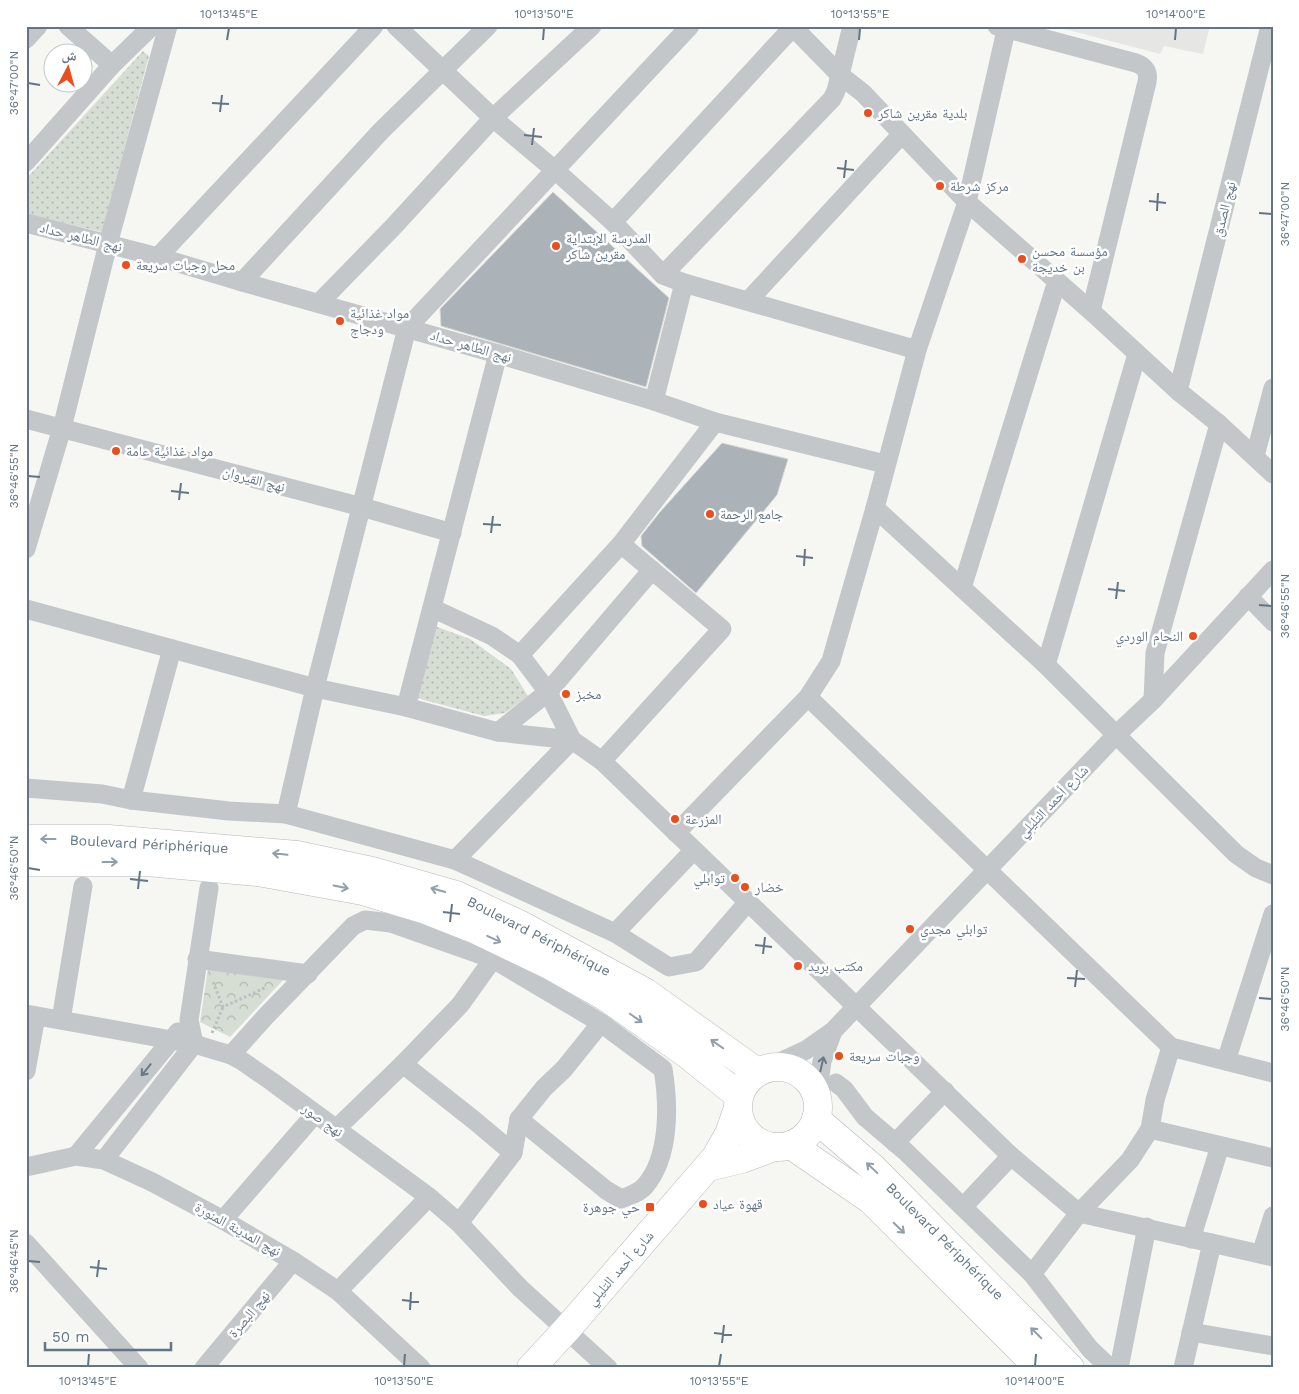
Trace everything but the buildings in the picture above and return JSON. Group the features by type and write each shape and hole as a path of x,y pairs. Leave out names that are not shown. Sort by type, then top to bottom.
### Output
{"main road":[{"name":"Boulevard Périphérique","path":"26,840 109,839 297,855 372,871 456,895 521,925 645,992 762,1070"},
{"name":"Boulevard Périphérique","path":"26,862 147,862 258,872 363,891 423,909 543,962 606,997 687,1054 738,1103"},
{"path":"708,1167 742,1159 802,1140 811,1130 823,1100 804,1076 780,1066 762,1070 746,1082 738,1103 741,1124 749,1136 761,1144 783,1146"},
{"name":"Boulevard Périphérique","path":"823,1100 873,1168 1070,1368"},
{"name":"شارع أحمد التليلي","path":"531,1368 708,1167 724,1145 738,1103"},
{"name":"Boulevard Périphérique","path":"783,1146 835,1174 871,1200 1039,1368"}],"street":[{"path":"26,39 38,26"},
{"path":"68,26 112,65"},
{"path":"26,162 112,65 152,26"},
{"path":"26,549 62,428 108,244 168,26"},
{"path":"396,26 493,118 613,222 663,275 684,283 917,350"},
{"path":"242,282 381,131 488,26"},
{"path":"319,303 394,226 493,118 592,26"},
{"path":"286,814 315,688 407,328 690,26"},
{"path":"663,275 832,99 836,91 852,26"},
{"name":"نهج الصدق","path":"1178,391 1271,26"},
{"path":"613,222 793,27 840,75 863,93 967,202 1273,474"},
{"path":"676,833 808,698 831,661 875,508 885,464 917,350 967,202 1003,27 1142,65 1148,76 1091,311"},
{"path":"158,257 367,28"},
{"path":"748,301 902,134"},
{"name":"نهج الطاهر حداد","path":"26,223 158,257 498,354 654,401 715,422 885,464"},
{"path":"962,588 1057,281"},
{"path":"654,401 684,283"},
{"path":"406,707 498,354"},
{"path":"1046,665 1137,354"},
{"path":"1255,456 1273,388"},
{"name":"نهج القيروان","path":"26,419 362,507 452,533"},
{"path":"520,655 621,544 715,422"},
{"path":"1153,700 1155,653 1219,424"},
{"path":"875,508 1046,665 1236,854 1256,868 1273,875"},
{"path":"602,761 722,629 621,544"},
{"path":"498,732 548,692 652,570"},
{"name":"شارع أحمد التليلي","path":"833,1031 1116,735 1153,700 1273,570"},
{"path":"1248,596 1273,622"},
{"path":"432,608 492,636 520,655 548,692 572,740 602,761 1011,1156 1079,1213 1267,1255 1273,1216"},
{"path":"26,609 315,688 406,707 498,732 572,740"},
{"path":"131,800 172,649"},
{"path":"808,698 1171,1047 1273,1073"},
{"path":"455,860 572,740"},
{"path":"26,788 102,794 131,800 229,811 286,814 455,860 615,933 669,967 696,962 748,902"},
{"path":"615,933 694,850"},
{"path":"62,1020 83,886"},
{"path":"104,1160 201,1046 189,1020 209,888"},
{"path":"1226,1061 1273,914"},
{"path":"231,1055 353,926 365,920 391,923 493,959 601,1022 663,1069 666,1088 665,1135 659,1164 644,1187 621,1199 614,1196 519,1119"},
{"path":"336,1129 460,1005 493,959"},
{"path":"197,960 308,974"},
{"path":"26,1071 31,1015"},
{"name":"نهج صور","path":"31,1015 201,1046 231,1055 271,1081 429,1197 459,1223 520,1288 608,1368"},
{"path":"76,1156 170,1040 189,1020"},
{"path":"459,1223 513,1153 519,1119 544,1088 564,1069 601,1022"},
{"path":"762,1070 806,1050 833,1031"},
{"path":"833,1031 822,1061 823,1100 844,1089 865,1117 895,1143 1032,1274 1090,1349 1110,1368"},
{"path":"1032,1274 1079,1213 1130,1160 1150,1129 1155,1100 1171,1047"},
{"path":"403,1064 476,1121 513,1153"},
{"path":"895,1143 945,1091"},
{"path":"223,1220 315,1114"},
{"path":"1150,1129 1273,1158"},
{"path":"1191,1239 1220,1146"},
{"name":"نهج المدينة المنورة","path":"26,1167 76,1156 104,1160 152,1182 294,1261 338,1291 421,1368"},
{"path":"963,1207 1011,1156"},
{"path":"338,1291 429,1197"},
{"path":"1120,1368 1146,1227"},
{"path":"26,1243 139,1368"},
{"path":"1183,1368 1212,1243"},
{"name":"نهج البصرة","path":"204,1368 294,1261"},
{"path":"1191,1332 1273,1346"}],"path":[{"path":"197,960 208,968 223,1007"},
{"path":"201,1046 213,1028 223,1007 275,983"}],"shaded area":[{"path":"1053,26 1210,26 1203,54 1164,46 1160,54"}],"green space":[{"path":"143,51 149,56 102,232 26,214 26,179"},
{"path":"432,625 470,639 511,669 528,696 505,713 484,716 413,697"},
{"path":"208,968 284,979 230,1037 200,1022"}],"place":[{"name":"بلدية مقرين شاكر","path":"868,113"},
{"name":"مركز شرطة","path":"940,186"},
{"name":"المدرسة الإبتداية مقرين شاكر","path":"556,246"},
{"name":"مؤسسة محسن بن خديجة","path":"1022,259"},
{"name":"محل وجبات سريعة","path":"126,265"},
{"name":"مواد غذائية ودجاج","path":"340,321"},
{"name":"مواد غذائية عامة","path":"116,451"},
{"name":"جامع الرحمة","path":"710,514"},
{"name":"النحام الوردي","path":"1193,636"},
{"name":"مخبز","path":"566,694"},
{"name":"المزرعة","path":"675,819"},
{"name":"توابلي","path":"735,878"},
{"name":"خضار","path":"745,887"},
{"name":"توابلي مجدي","path":"910,929"},
{"name":"مكتب بريد","path":"798,966"},
{"name":"وجبات سريعة","path":"839,1056"},
{"name":"قهوة عياد","path":"703,1204"},
{"name":"حي جوهرة","path":"650,1207"}]}
